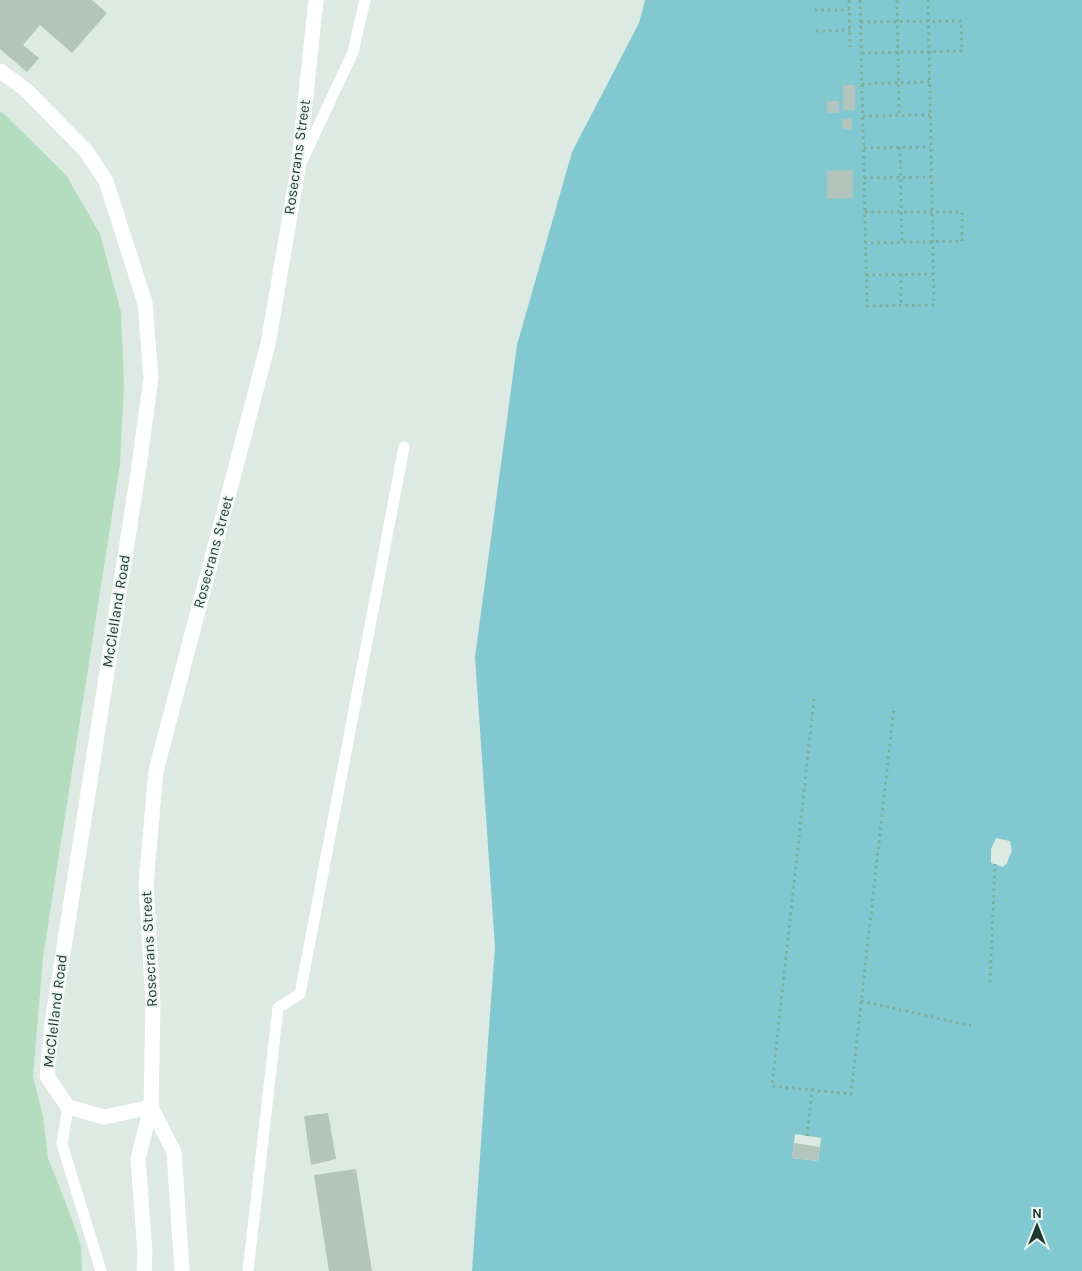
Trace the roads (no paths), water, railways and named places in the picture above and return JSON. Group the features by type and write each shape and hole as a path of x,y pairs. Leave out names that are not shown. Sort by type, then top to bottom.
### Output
{"street":[{"name":"Rosecrans Street","path":"144,1271 145,1253 138,1159 151,1107 153,1005 146,883 156,772 268,344 298,169 316,0"},
{"name":"McClelland Road","path":"0,71 25,89 86,151 106,181 145,303 151,378 52,1024 47,1076 68,1107"},
{"path":"68,1107 104,1117 151,1107"},
{"name":"Rosecrans Street","path":"151,1107 174,1152 182,1271"}],"lane":[{"path":"298,169 353,52 365,0"},
{"path":"248,1271 278,1008 300,994 404,447"},
{"path":"68,1107 62,1144 101,1271"}],"water":[{"path":"645,0 1082,0 1082,1271 472,1271 495,947 475,657 517,345 572,152 639,23"}]}
